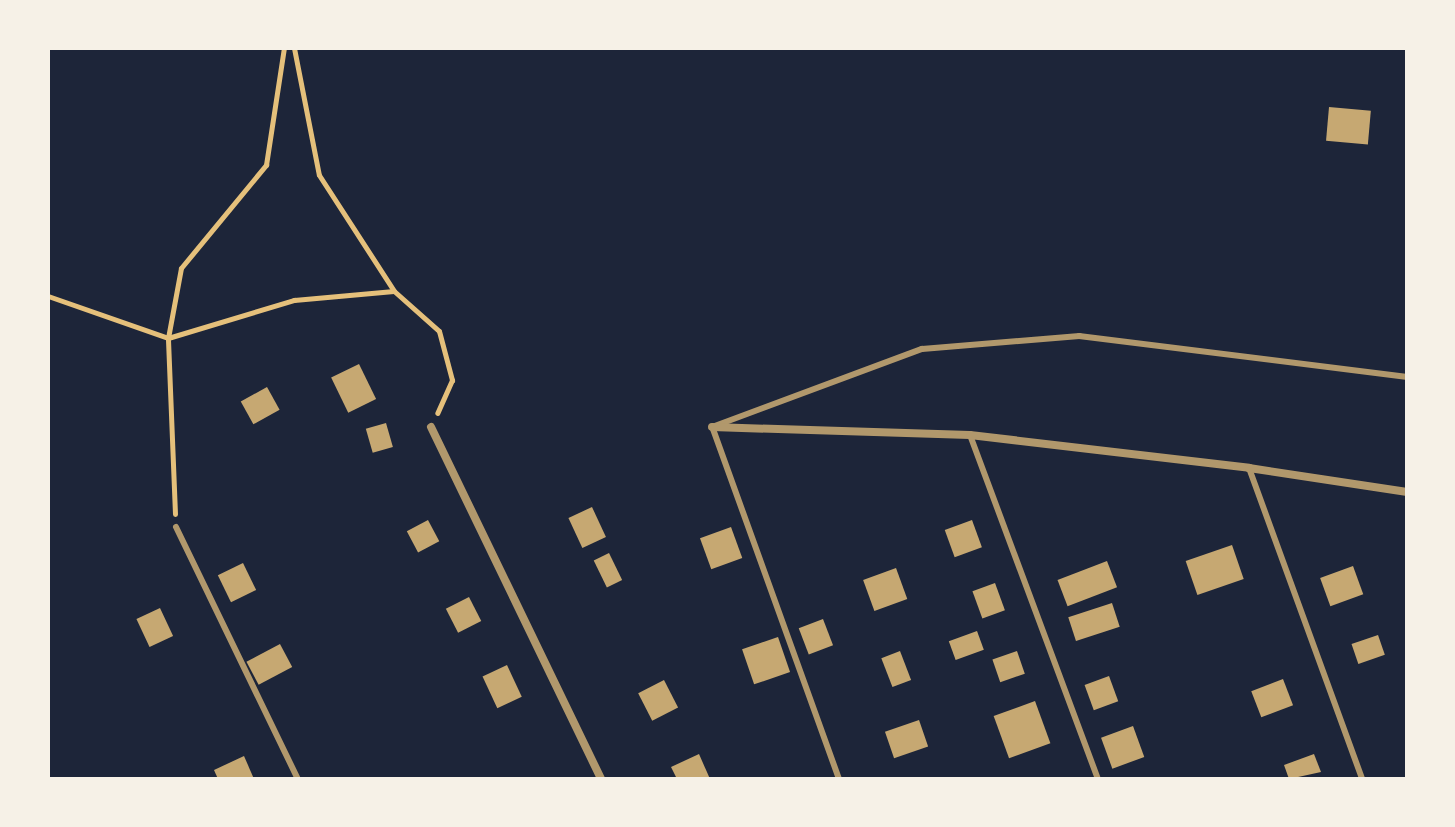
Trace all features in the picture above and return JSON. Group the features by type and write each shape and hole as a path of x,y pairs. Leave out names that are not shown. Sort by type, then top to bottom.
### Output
{"street":[{"path":"431,427 601,779"},
{"path":"712,427 970,435 1249,468 1407,492"}],"lane":[{"path":"839,779 712,427 922,349 1079,336 1407,377"},
{"path":"970,435 1098,779"},
{"path":"1249,468 1362,779"},
{"path":"176,527 298,779"}],"path":[{"path":"176,527 168,338 181,268 266,165 284,48"},
{"path":"294,48 319,175 394,291 439,331 452,380 431,427"},
{"path":"48,296 168,338 294,300 394,291"}],"shaded area":[{"path":"48,48 1407,48 1407,779 48,779"}],"building":[{"path":"1329,107 1371,111 1368,145 1326,141"},
{"path":"359,364 376,399 348,413 331,378"},
{"path":"267,387 280,410 253,424 241,402"},
{"path":"386,423 393,447 373,453 366,429"},
{"path":"592,507 606,537 582,548 568,518"},
{"path":"428,520 439,541 418,552 407,531"},
{"path":"972,520 982,547 955,557 945,530"},
{"path":"731,527 742,558 711,569 700,538"},
{"path":"1232,545 1244,579 1197,595 1186,561"},
{"path":"609,553 622,580 607,587 594,560"},
{"path":"1107,561 1117,587 1068,606 1058,580"},
{"path":"243,563 256,590 231,602 218,575"},
{"path":"1353,566 1363,594 1330,606 1320,578"},
{"path":"896,568 907,599 874,611 863,580"},
{"path":"995,583 1005,610 982,618 972,591"},
{"path":"469,597 481,621 458,633 446,609"},
{"path":"1112,603 1120,627 1076,641 1068,617"},
{"path":"160,608 173,636 150,647 136,619"},
{"path":"823,619 833,645 809,654 799,628"},
{"path":"977,631 984,650 956,660 949,641"},
{"path":"1378,635 1385,655 1358,664 1352,644"},
{"path":"778,637 790,672 754,684 742,649"},
{"path":"280,644 292,667 259,685 246,662"},
{"path":"900,651 911,680 892,687 881,658"},
{"path":"1017,651 1025,674 1000,682 992,659"},
{"path":"507,665 522,697 497,708 483,676"},
{"path":"1109,676 1118,701 1094,710 1085,685"},
{"path":"1283,679 1293,705 1261,717 1251,691"},
{"path":"664,680 678,708 652,721 638,693"},
{"path":"1035,701 1050,743 1009,758 994,716"},
{"path":"919,720 928,746 894,758 885,732"},
{"path":"1133,726 1144,757 1112,769 1101,738"},
{"path":"699,754 710,779 677,779 671,767"},
{"path":"1314,754 1321,772 1289,779 1284,765"},
{"path":"244,756 254,779 218,779 214,770"}]}
